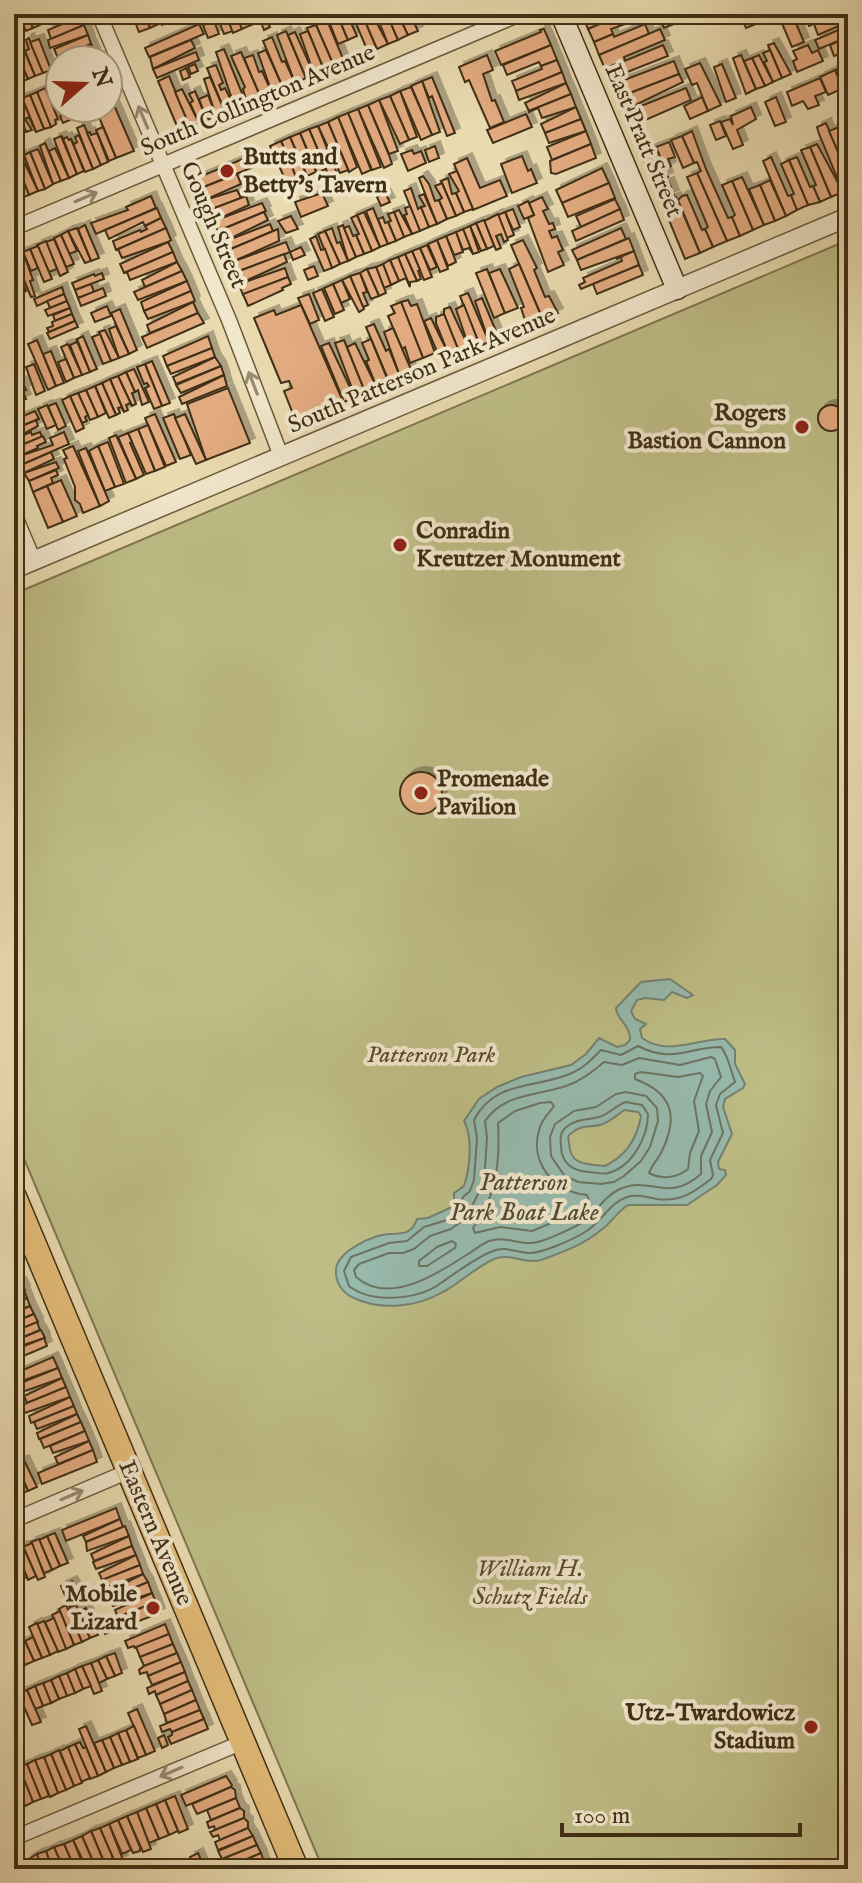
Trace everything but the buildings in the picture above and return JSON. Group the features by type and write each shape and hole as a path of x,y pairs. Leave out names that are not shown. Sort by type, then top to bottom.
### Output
{"main road":[{"name":"East Pratt Street","path":"561,14 677,289"},
{"name":"Eastern Avenue","path":"15,1202 296,1869"}],"street":[{"name":"Gough Street","path":"99,14 229,320 281,456"},
{"name":"South Collington Avenue","path":"14,228 520,14"},
{"name":"South Patterson Park Avenue","path":"14,569 848,217"},
{"path":"14,514 34,561"},
{"path":"14,1520 129,1471"},
{"path":"14,1838 243,1742"}],"green space":[{"name":"Patterson Park","path":"848,240 848,1869 323,1869 14,1135 14,594"}],"water":[{"name":"Patterson Park Boat Lake","path":"670,979 693,995 687,998 672,992 664,1000 637,1000 631,1011 635,1019 646,1024 640,1029 642,1038 662,1046 725,1039 735,1050 735,1064 745,1084 725,1099 723,1107 732,1134 718,1162 719,1169 725,1170 726,1175 717,1185 687,1205 628,1205 595,1235 572,1248 535,1261 506,1257 494,1259 422,1301 399,1306 376,1305 346,1293 338,1283 336,1269 349,1250 374,1237 406,1232 417,1219 428,1218 454,1206 454,1193 464,1186 468,1171 470,1144 464,1121 479,1099 521,1077 571,1065 586,1054 599,1038 617,1047 625,1045 630,1035 616,1008 641,982","holes":["624,1110 638,1112 641,1116 637,1132 625,1152 612,1162 605,1166 591,1165 572,1156 570,1134 584,1127 603,1124"]}],"place":[{"name":"Butts and Betty's Tavern","path":"227,171"},
{"name":"Rogers Bastion Cannon","path":"802,427"},
{"name":"Conradin Kreutzer Monument","path":"400,545"},
{"name":"Promenade Pavilion","path":"421,793"},
{"name":"Mobile Lizard","path":"153,1608"},
{"name":"Utz-Twardowicz Stadium","path":"811,1727"}],"park label":[{"name":"William H. Schutz Fields","path":"530,1583"}]}
